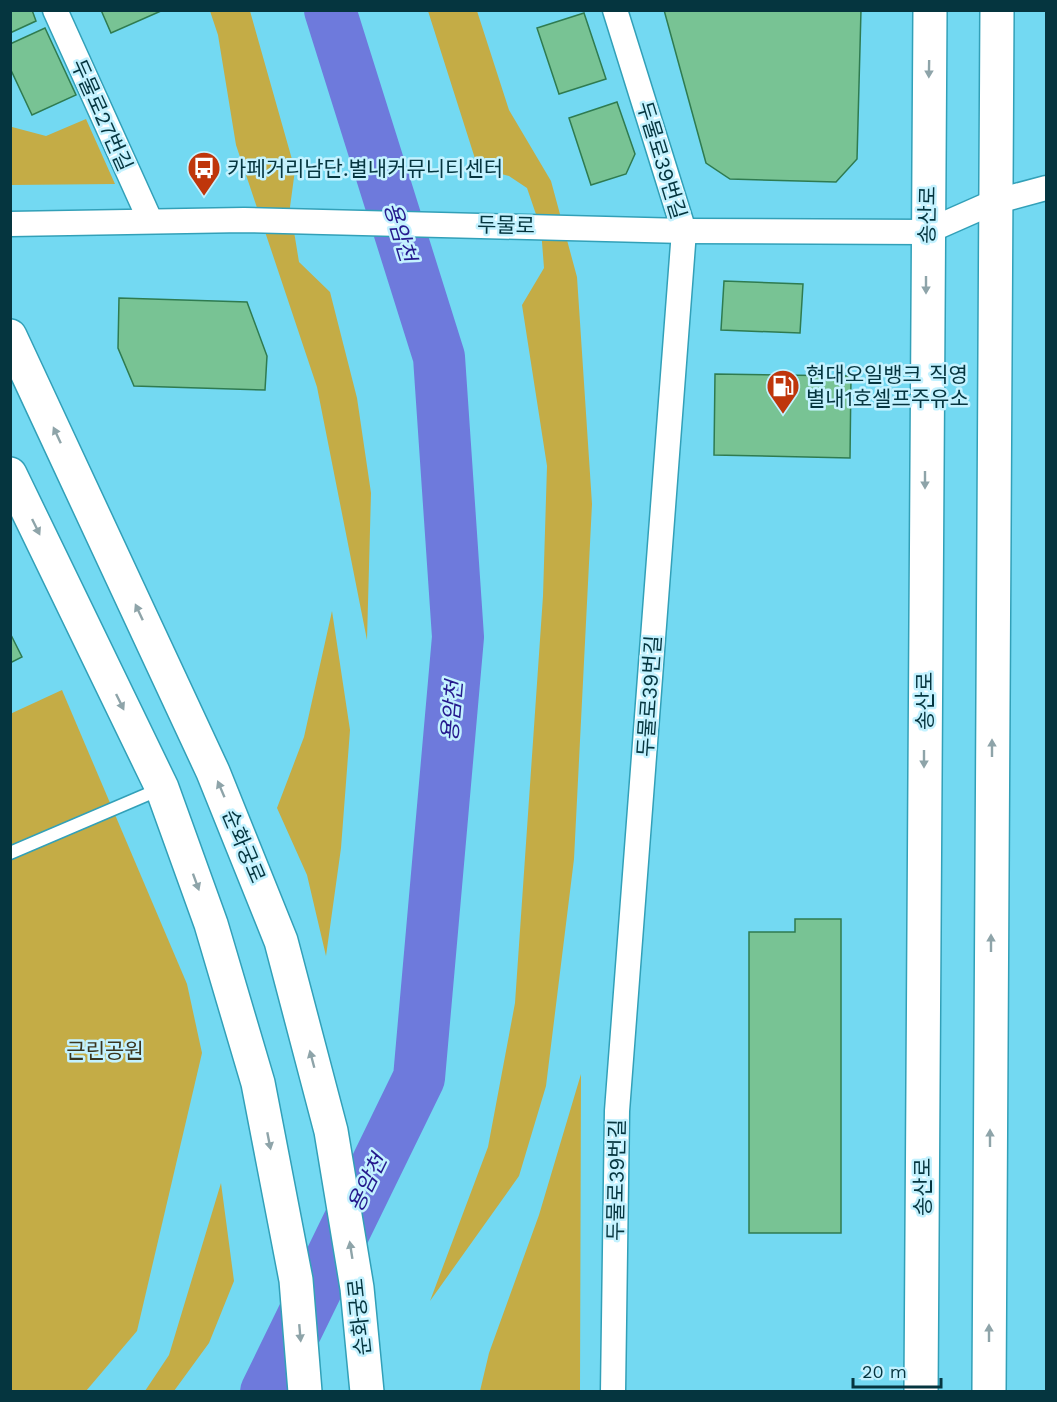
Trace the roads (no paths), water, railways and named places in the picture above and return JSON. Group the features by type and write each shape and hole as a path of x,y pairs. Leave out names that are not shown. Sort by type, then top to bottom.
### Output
{"street":[{"name":"두물로27번길","path":"55,10 150,220"},
{"name":"두물로39번길","path":"613,1392 617,1111 684,231 615,10"},
{"name":"송산로","path":"921,1392 926,232 930,10"},
{"path":"989,1392 994,201 997,10"},
{"name":"두물로","path":"10,224 244,220 566,226 684,231 926,232 994,201 1047,188"},
{"name":"순화궁로","path":"10,336 213,772 281,941 331,1131 357,1288 367,1392"},
{"path":"10,474 162,788 211,924 258,1083 296,1280 305,1392"}],"lane":[{"path":"10,853 162,788"}],"waterway":[{"name":"용암천","path":"266,1392 419,1078 458,637 439,357 330,10"}],"place":[{"name":"카페거리남단.별내커뮤니티센터","path":"204,197"},
{"name":"현대오일뱅크 직영 별내1호셀프주유소","path":"783,415"}],"park label":[{"name":"근린공원","path":"105,1050"}]}
